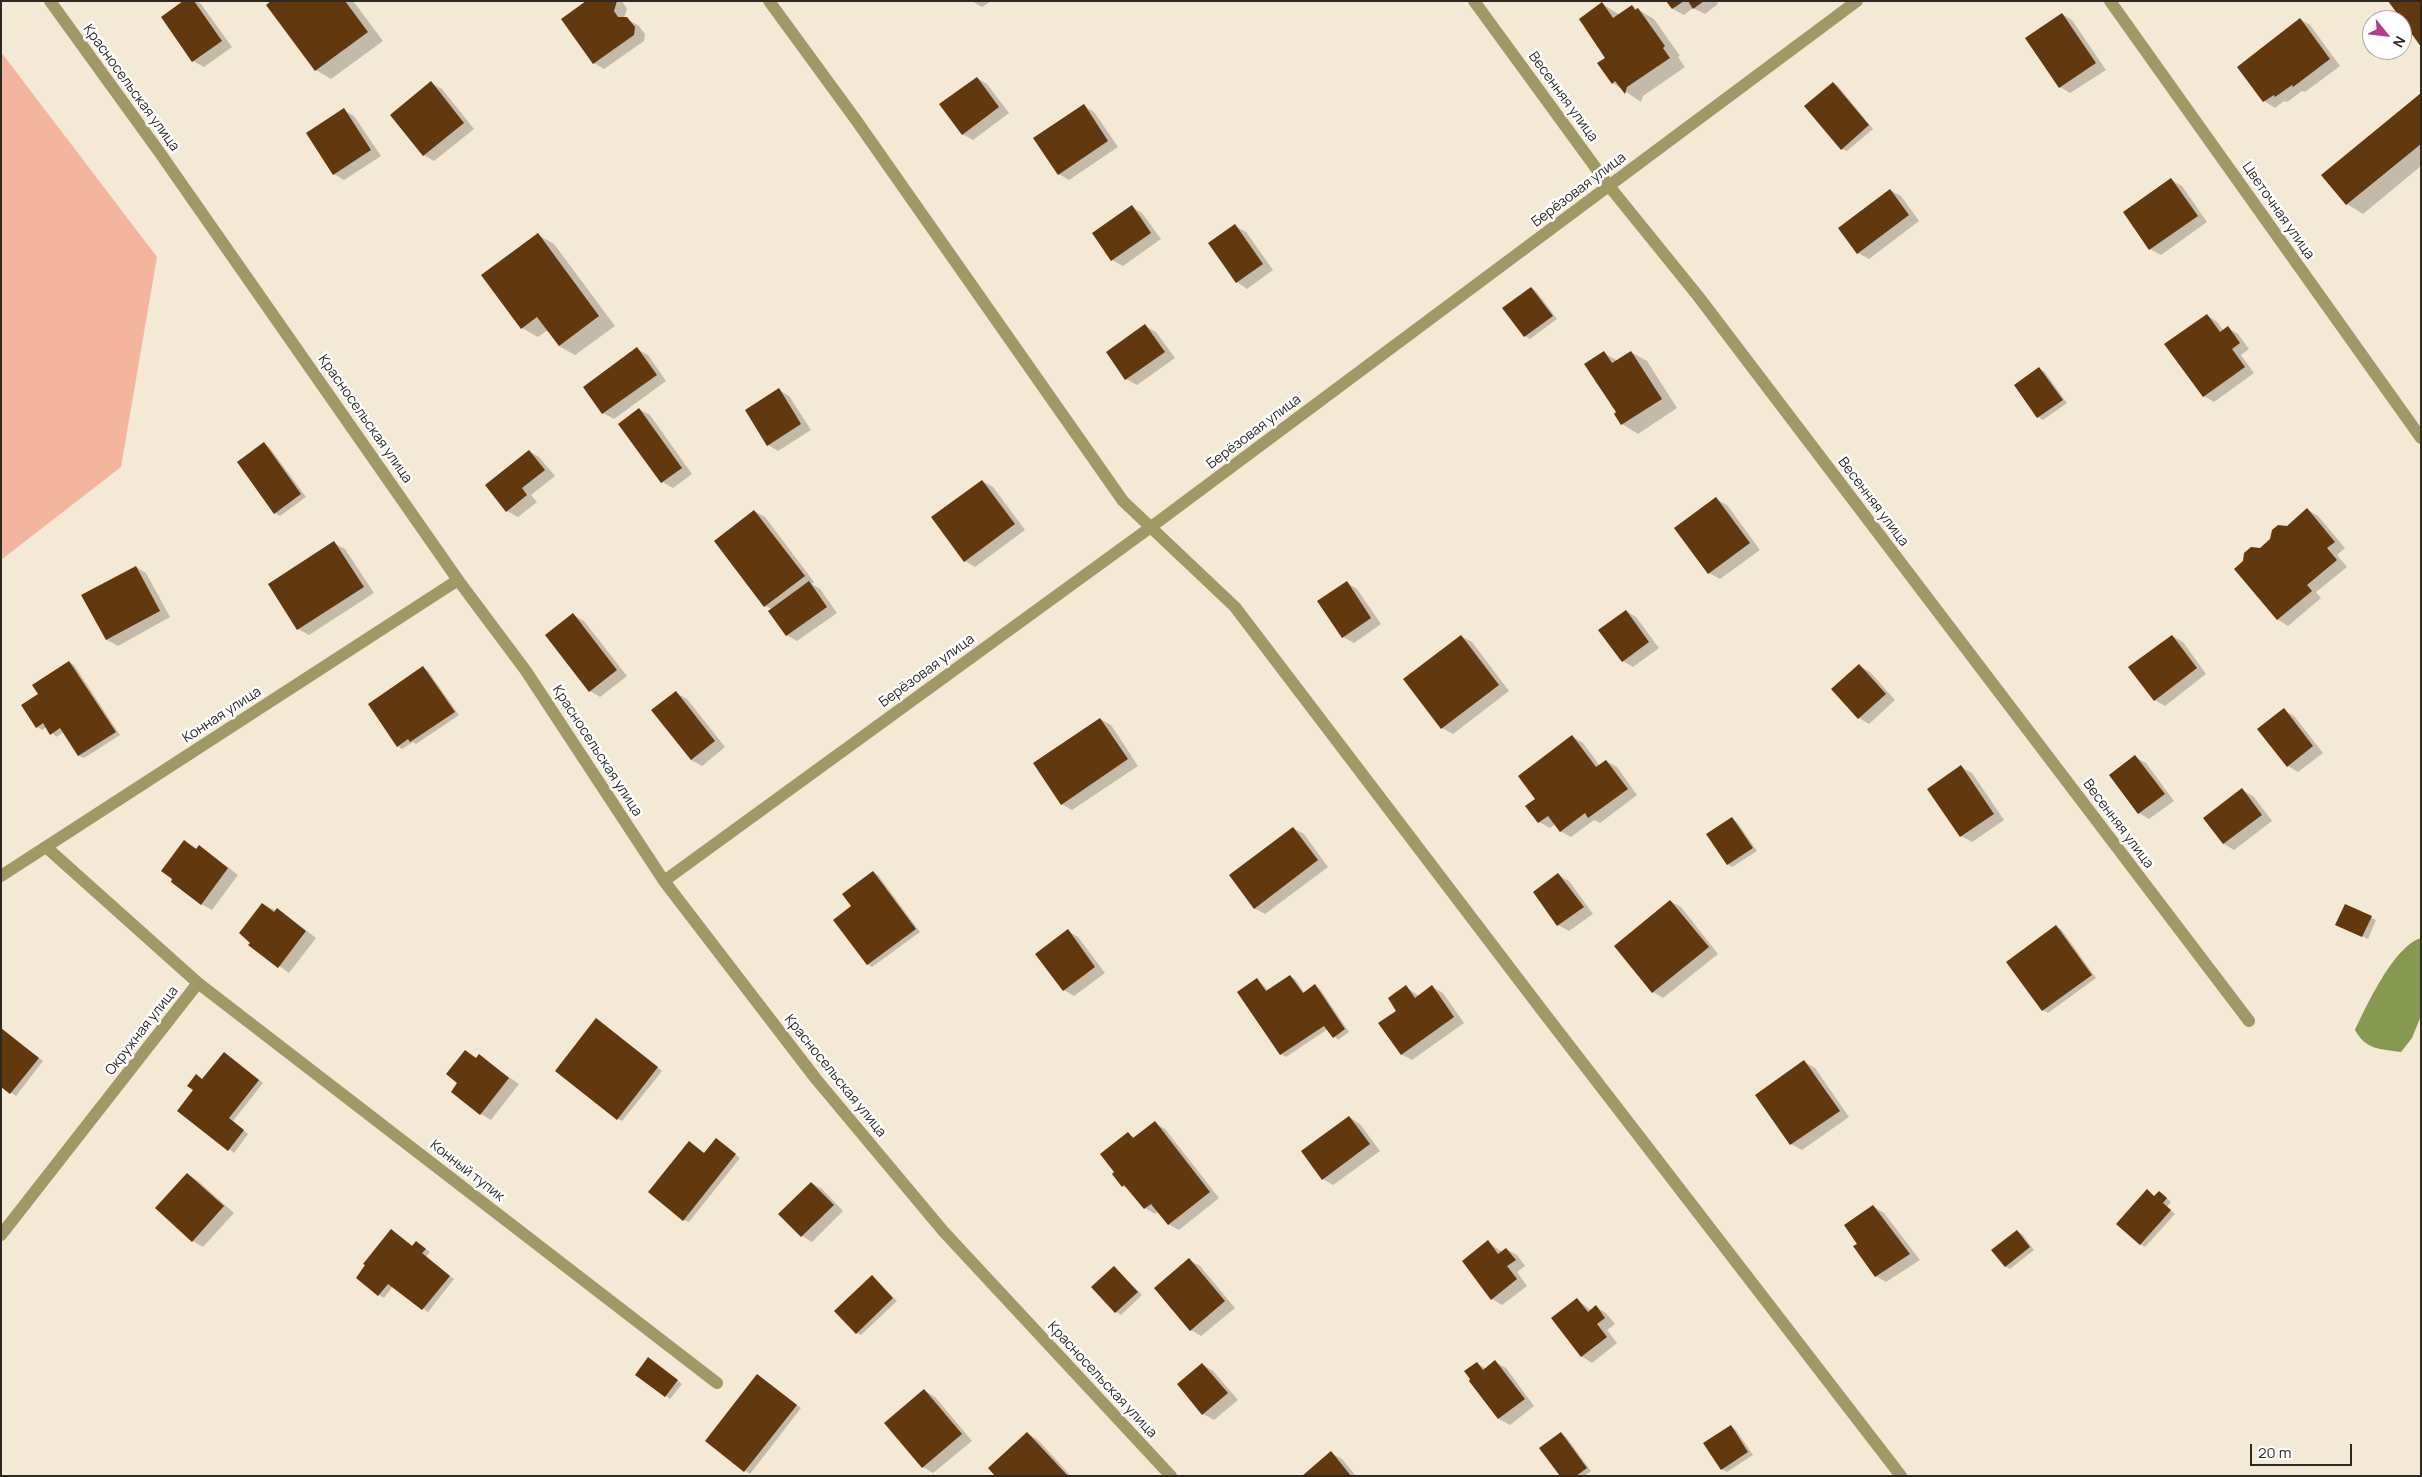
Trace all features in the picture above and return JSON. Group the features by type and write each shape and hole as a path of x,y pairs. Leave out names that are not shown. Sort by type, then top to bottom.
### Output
{"street":[{"name":"Красносельская улица","path":"50,1 160,153 458,580 526,671 664,881 816,1079 944,1232 1170,1476"},
{"path":"769,1 856,120 1124,501 1235,607 1541,1009 1901,1476"},
{"name":"Весенняя улица","path":"1474,1 1609,186 1698,296 2249,1021"},
{"name":"Берёзовая улица","path":"664,881 1151,527 1857,1"},
{"name":"Цветочная улица","path":"2110,1 2421,438"},
{"name":"Конная улица","path":"1,876 458,580"},
{"name":"Окружная улица","path":"1,1235 198,983 46,847"},
{"name":"Конный тупик","path":"198,983 717,1383"}],"shaded area":[{"path":"1,52 157,257 121,467 1,560"},
{"path":"2421,938 2421,1016 2412,1038 2401,1052 2380,1049 2369,1045 2359,1037 2355,1030 2360,1019 2391,964 2411,943"}],"building":[{"path":"183,1 194,1 222,41 192,62 161,17"},
{"path":"271,1 345,1 368,32 315,71 266,5"},
{"path":"586,1 617,1 614,11 618,17 627,17 635,27 634,35 593,64 561,19"},
{"path":"1666,1 1684,1 1672,9"},
{"path":"1688,1 1704,1 1693,9"},
{"path":"2388,1 2421,1 2421,47 2412,34 2412,10 2395,10"},
{"path":"1602,2 1613,18 1632,5 1635,10 1638,8 1665,46 1663,48 1670,58 1627,87 1625,94 1615,81 1612,84 1597,63 1605,58 1579,19"},
{"path":"2062,13 2096,63 2059,88 2025,38"},
{"path":"2300,18 2330,59 2293,87 2292,85 2275,97 2274,95 2263,102 2237,67"},
{"path":"977,77 999,107 962,135 939,104"},
{"path":"431,81 464,123 423,156 390,115"},
{"path":"1833,82 1869,125 1841,150 1804,106"},
{"path":"2421,93 2421,144 2346,205 2321,175"},
{"path":"1084,104 1108,141 1058,175 1033,138"},
{"path":"344,108 371,150 333,175 306,133"},
{"path":"2171,178 2198,216 2149,250 2123,212"},
{"path":"1890,189 1909,215 1857,254 1838,228"},
{"path":"1132,205 1151,233 1111,261 1092,233"},
{"path":"1235,224 1263,264 1236,283 1208,243"},
{"path":"538,233 599,316 559,346 537,317 521,329 481,275"},
{"path":"1531,287 1553,316 1524,337 1502,308"},
{"path":"2207,314 2220,332 2228,326 2240,343 2232,349 2245,367 2203,397 2164,344"},
{"path":"1145,324 1165,352 1125,380 1106,352"},
{"path":"637,347 657,375 602,414 583,387"},
{"path":"1604,351 1612,363 1631,351 1662,399 1621,425 1614,414 1616,412 1584,364"},
{"path":"2039,367 2063,400 2037,418 2014,385"},
{"path":"779,388 801,424 767,446 745,410"},
{"path":"639,408 682,468 661,483 618,424"},
{"path":"264,442 301,494 274,514 237,462"},
{"path":"529,450 545,470 522,488 527,495 506,512 485,485"},
{"path":"982,480 1015,524 964,562 931,517"},
{"path":"1716,497 1750,543 1708,574 1674,528"},
{"path":"2307,508 2335,542 2327,548 2337,560 2307,585 2312,591 2277,620 2234,569 2243,561 2244,553 2251,547 2260,548 2270,539 2272,530 2278,525 2287,526"},
{"path":"754,510 805,576 764,607 714,541"},
{"path":"334,541 364,587 297,630 268,584"},
{"path":"136,566 160,611 106,640 81,595"},
{"path":"809,581 827,607 786,636 768,611"},
{"path":"1347,581 1371,618 1342,638 1317,601"},
{"path":"1626,610 1649,642 1622,662 1598,630"},
{"path":"573,613 617,670 589,692 545,635"},
{"path":"1461,635 1499,685 1441,729 1403,679"},
{"path":"2172,635 2197,668 2154,701 2128,667"},
{"path":"69,661 116,732 78,756 60,728 50,735 43,723 36,728 21,705 38,694 32,685"},
{"path":"1859,664 1886,694 1858,719 1831,689"},
{"path":"423,666 455,712 410,742 408,739 397,747 368,704"},
{"path":"676,691 715,741 691,760 651,710"},
{"path":"2284,708 2313,746 2287,767 2257,729"},
{"path":"1100,718 1128,759 1061,805 1033,763"},
{"path":"1572,735 1596,767 1606,760 1628,789 1588,818 1585,813 1560,832 1548,816 1538,823 1525,806 1535,799 1518,776"},
{"path":"2135,755 2165,794 2138,814 2109,775"},
{"path":"1961,765 1994,814 1960,837 1927,789"},
{"path":"2242,788 2262,815 2223,844 2203,818"},
{"path":"1732,817 1753,848 1727,865 1706,834"},
{"path":"1293,827 1318,860 1254,909 1229,875"},
{"path":"184,840 196,849 199,845 228,868 201,905 171,882 172,879 161,871"},
{"path":"873,871 916,929 867,965 833,920 851,906 842,894"},
{"path":"1558,873 1584,907 1557,926 1533,892"},
{"path":"1670,900 1709,947 1652,993 1614,946"},
{"path":"262,903 274,912 277,908 306,931 278,968 248,945 250,943 239,933"},
{"path":"2345,904 2372,916 2362,937 2335,925"},
{"path":"2056,925 2092,975 2042,1011 2006,962"},
{"path":"1068,929 1095,967 1063,991 1035,954"},
{"path":"1290,975 1303,993 1315,984 1345,1029 1333,1038 1324,1026 1280,1055 1237,992 1257,978 1266,991"},
{"path":"1406,985 1415,998 1432,985 1454,1017 1401,1055 1378,1023 1396,1011 1388,998"},
{"path":"596,1018 658,1067 617,1120 555,1071"},
{"path":"1,1028 39,1058 10,1094 1,1087"},
{"path":"465,1050 476,1058 479,1054 509,1078 480,1115 451,1092 457,1083 446,1074"},
{"path":"224,1052 259,1080 229,1118 244,1130 228,1151 177,1111 193,1090 187,1086 196,1074 202,1079"},
{"path":"1804,1060 1840,1111 1790,1145 1755,1095"},
{"path":"1349,1116 1370,1144 1322,1180 1301,1151"},
{"path":"1155,1121 1210,1192 1168,1225 1151,1204 1144,1209 1124,1185 1122,1187 1112,1174 1114,1172 1100,1154 1128,1132 1133,1138"},
{"path":"716,1138 736,1154 683,1221 648,1192 689,1141 704,1153"},
{"path":"187,1173 224,1206 192,1242 155,1208"},
{"path":"811,1182 834,1205 801,1237 778,1214"},
{"path":"2147,1189 2154,1196 2159,1191 2167,1198 2163,1203 2171,1210 2140,1245 2116,1224"},
{"path":"1873,1205 1910,1254 1875,1277 1853,1246 1857,1244 1844,1225"},
{"path":"391,1229 412,1246 416,1241 426,1249 422,1253 450,1276 422,1310 388,1284 378,1296 356,1278 365,1265 363,1264"},
{"path":"2017,1230 2030,1247 2005,1267 1991,1250"},
{"path":"1488,1240 1498,1254 1506,1248 1516,1260 1507,1266 1517,1279 1491,1300 1462,1261"},
{"path":"1189,1258 1225,1301 1190,1331 1154,1288"},
{"path":"1114,1266 1138,1292 1115,1313 1091,1287"},
{"path":"872,1275 893,1298 856,1334 834,1311"},
{"path":"1577,1298 1588,1312 1596,1305 1605,1318 1597,1324 1607,1337 1581,1357 1551,1318"},
{"path":"648,1357 678,1380 665,1397 635,1375"},
{"path":"1495,1360 1525,1399 1498,1419 1469,1381 1470,1379 1464,1371 1477,1362 1483,1370"},
{"path":"1202,1363 1228,1393 1202,1415 1177,1384"},
{"path":"757,1374 797,1405 744,1472 705,1441"},
{"path":"924,1389 962,1434 922,1468 884,1423"},
{"path":"1731,1425 1748,1452 1721,1470 1703,1443"},
{"path":"1027,1432 1068,1476 995,1476 988,1468"},
{"path":"1561,1432 1587,1468 1576,1476 1560,1476 1539,1448"},
{"path":"1331,1451 1351,1476 1302,1476"}]}
